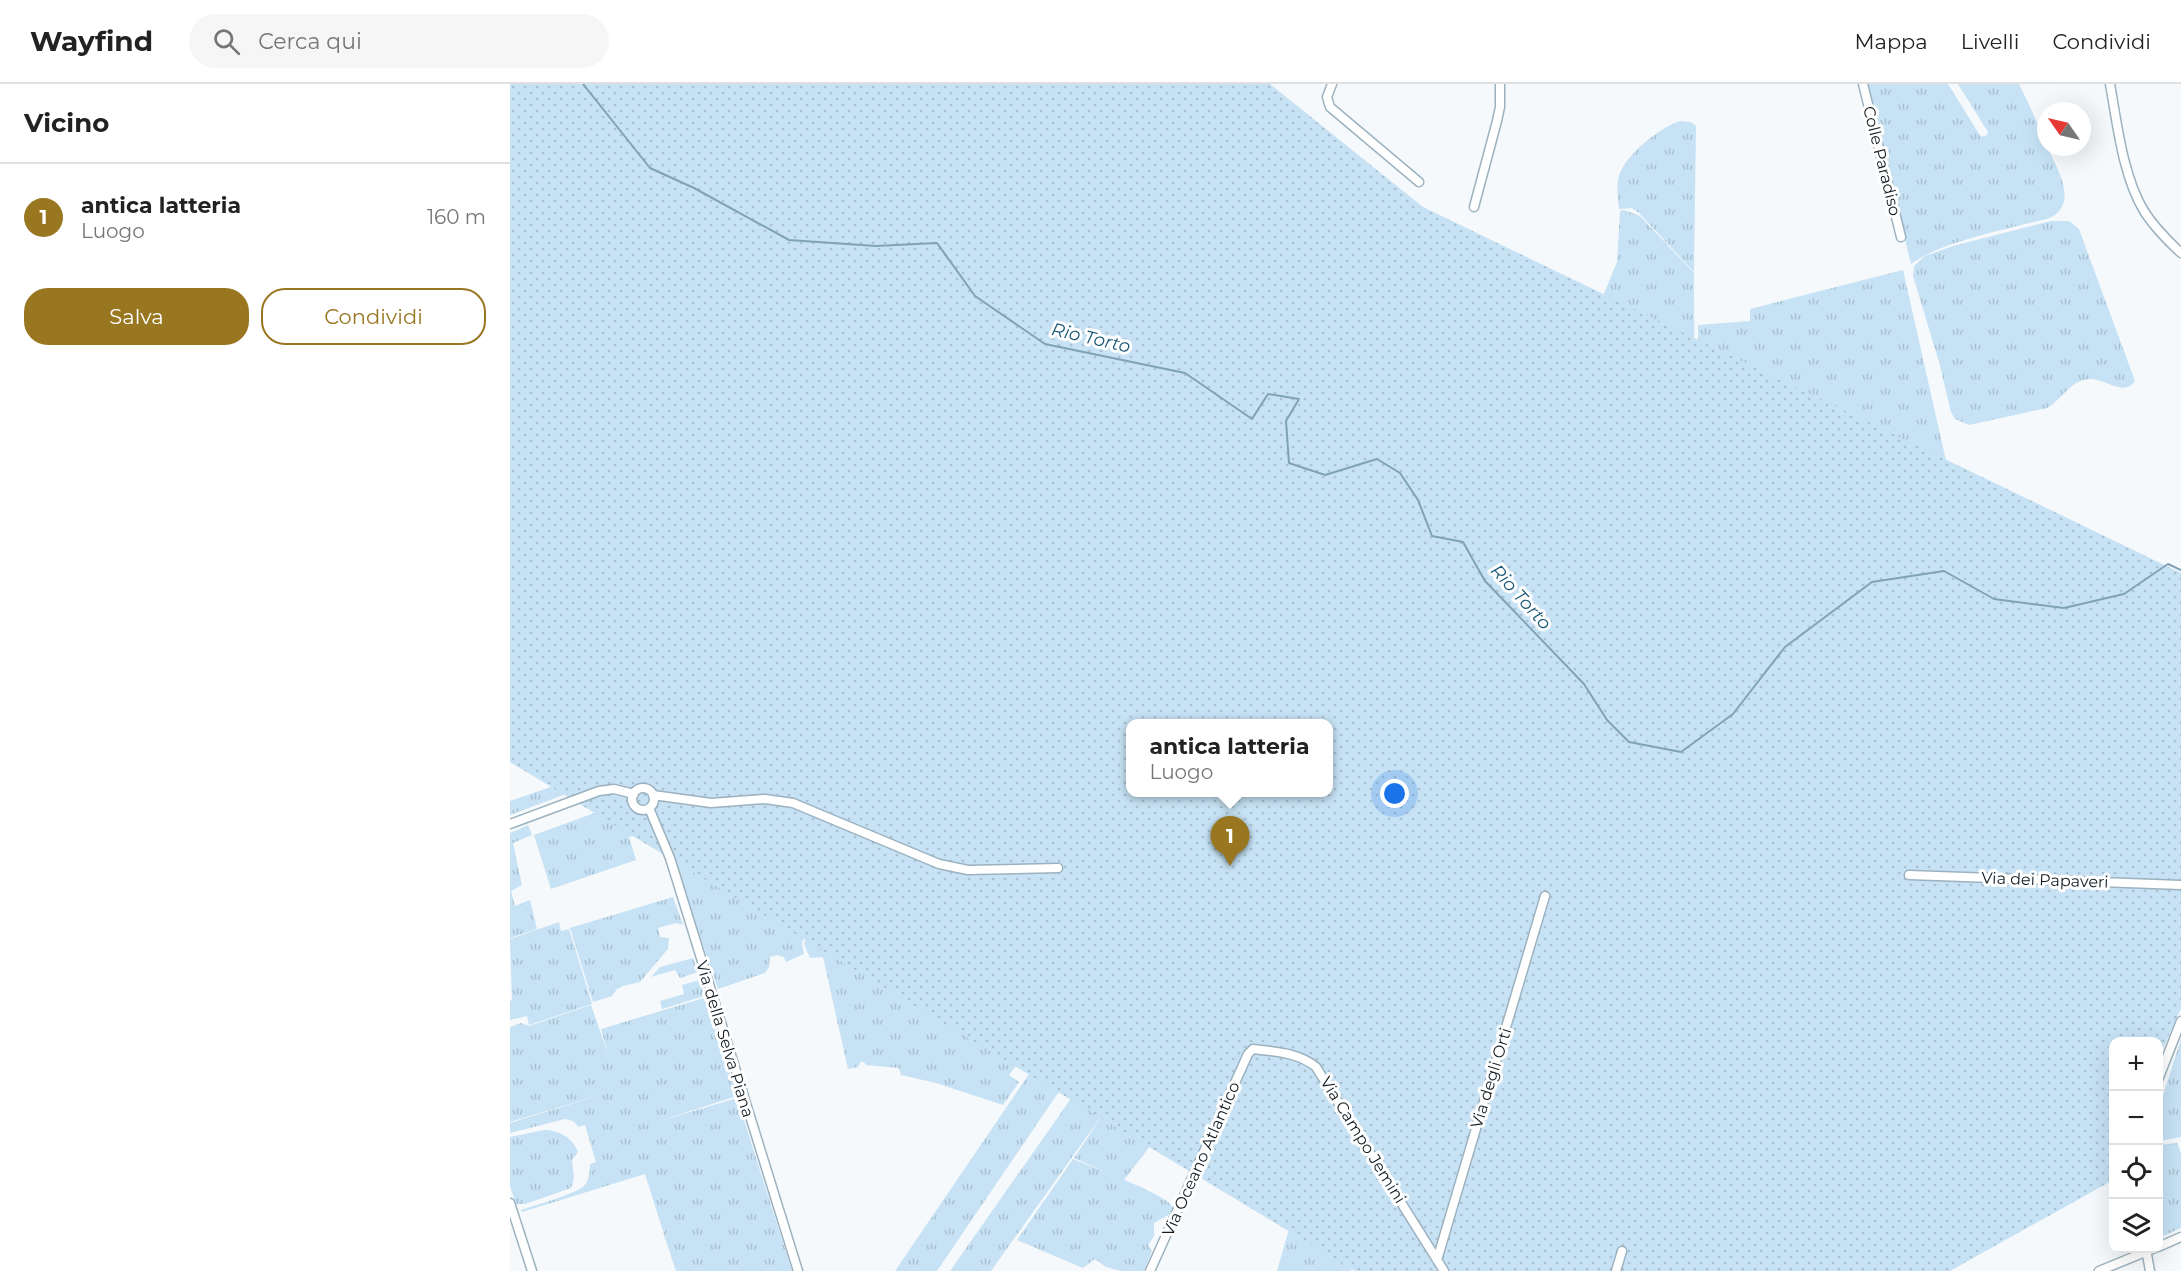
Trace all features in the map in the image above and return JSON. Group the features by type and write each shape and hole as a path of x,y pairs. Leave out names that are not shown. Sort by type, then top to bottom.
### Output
{"street":[{"path":"1332,84 1327,97 1330,107 1419,182"},
{"path":"1474,207 1500,107 1500,84"},
{"name":"Colle Paradiso","path":"1863,84 1901,237"},
{"path":"2110,84 2123,150 2136,195 2148,218 2181,253"},
{"path":"642,788 649,790 653,795 653,802 649,808 636,807 633,801 634,794 642,788"},
{"path":"510,824 599,791 614,789 634,794"},
{"path":"653,795 706,802 765,799 793,803 934,862 960,870 1058,868"},
{"name":"Via della Selva Piana","path":"649,808 670,858 798,1271"},
{"name":"Via dei Papaveri","path":"1909,875 2181,885"},
{"name":"Via degli Orti","path":"1437,1260 1545,896"},
{"path":"2163,1067 2181,1021"},
{"name":"Via Campo Jemini","path":"1253,1049 1304,1058 1316,1066 1444,1271"},
{"name":"Via Oceano Atlantico","path":"1150,1271 1248,1054 1253,1049"},
{"path":"510,1203 532,1271"},
{"path":"2163,1245 2181,1238"},
{"path":"1616,1271 1622,1251"},
{"path":"2099,1271 2142,1253"},
{"path":"2150,1271 2151,1253"}],"green space":[{"path":"510,84 1270,84 1423,207 2181,573 2181,1008 2163,1049 2163,1037 2109,1037 2109,1182 1950,1271 1355,1271 510,762"},
{"path":"1867,84 1948,84 1981,137 1987,135 1988,132 1958,84 2019,84 2037,123 2037,156 2052,156 2063,182 2064,202 2059,211 2050,218 1941,248 1911,264"},
{"path":"1680,121 1691,122 1696,126 1694,272 1639,213 1632,208 1619,209 1618,201 1619,176 1629,159 1653,136"},
{"path":"1624,210 1640,216 1694,273 1695,495 1596,313 1617,262 1620,211"},
{"path":"2051,221 2069,221 2079,229 2135,381 2131,386 2120,387 2096,380 2083,380 2072,386 2047,408 1969,425 1955,419 1951,412 1939,362 1913,276 1914,266 1925,256 1953,246"},
{"path":"1903,270 1949,474 1697,485 1698,325 1750,321 1750,309"},
{"path":"615,765 579,789 510,815 510,801"},
{"path":"1324,797 1328,797 1161,1132 1124,1180 1074,1158 1105,1111 991,1271 950,1271 1152,983"},
{"path":"622,803 654,829 629,837 636,860 551,889 534,835"},
{"path":"656,808 808,923 802,944 804,954 786,962 784,957 777,955 770,957 769,967 765,973 718,989"},
{"path":"528,825 532,835 513,843 522,885 511,891 515,906 530,900 537,929 510,938 510,833"},
{"path":"951,872 992,873 957,976 988,885 998,881 1068,875 1161,878 1184,880 1189,897 1184,915 1058,1093 937,1271 895,1271 1070,1014 1067,1010 994,987 1065,1014 1028,1069 1018,1063 1009,1075 1019,1082 1003,1105 936,1083 901,1075 899,1068 866,1065 860,1062 858,1067 848,1069 823,957 810,958 804,944 811,924 917,968"},
{"path":"673,897 683,925 676,923 658,928 660,937 669,938 668,949 640,982 623,986 617,989 612,996 593,1002 570,928"},
{"path":"559,922 561,931 569,929 592,1004 529,1025 527,1016 510,1020 510,1001 512,1000 510,939"},
{"path":"693,958 698,972 680,978 675,970 651,977 660,967"},
{"path":"700,980 704,996 662,1009 660,1001 684,994 682,985"},
{"path":"707,997 737,1096 653,1123 737,1098 792,1271 676,1271 663,1232 666,1230 663,1231 645,1174 522,1212 521,1210 563,1196 584,1186 587,1182 590,1164 596,1162 585,1125 579,1127 573,1121 565,1119 510,1133 510,1123 619,1089 510,1122 510,1027 521,1023 529,1026 591,1005 608,1054 601,1029"},
{"path":"2181,1039 2181,1137 2163,1140 2163,1095"},
{"path":"1328,1093 1379,1179 1351,1271 1277,1271"},
{"path":"544,1130 555,1131 565,1136 576,1147 578,1152 572,1160 574,1178 571,1188 525,1204 516,1204 510,1186 510,1137"},
{"path":"2177,1143 2181,1153 2181,1228 2163,1236 2163,1145"},
{"path":"1073,1159 1143,1188 1173,1207 1170,1214 1154,1223 1154,1236 1148,1245 1152,1251 1144,1271 1121,1271 1106,1267 1095,1259 1083,1268 1017,1240"}],"waterway":[{"name":"Rio Torto","path":"583,84 650,168 694,188 789,240 876,246 937,243 975,296 1045,344 1185,373 1252,419 1268,394 1299,399 1286,421 1289,463 1325,475 1377,459 1400,473 1418,500 1432,536 1463,542 1485,581 1584,684 1607,720 1629,742 1681,752 1733,714 1785,647 1872,582 1944,571 1994,599 2064,608 2124,594 2168,564 2181,570"}],"place":[{"name":"antica latteria","path":"1230,866"}]}
